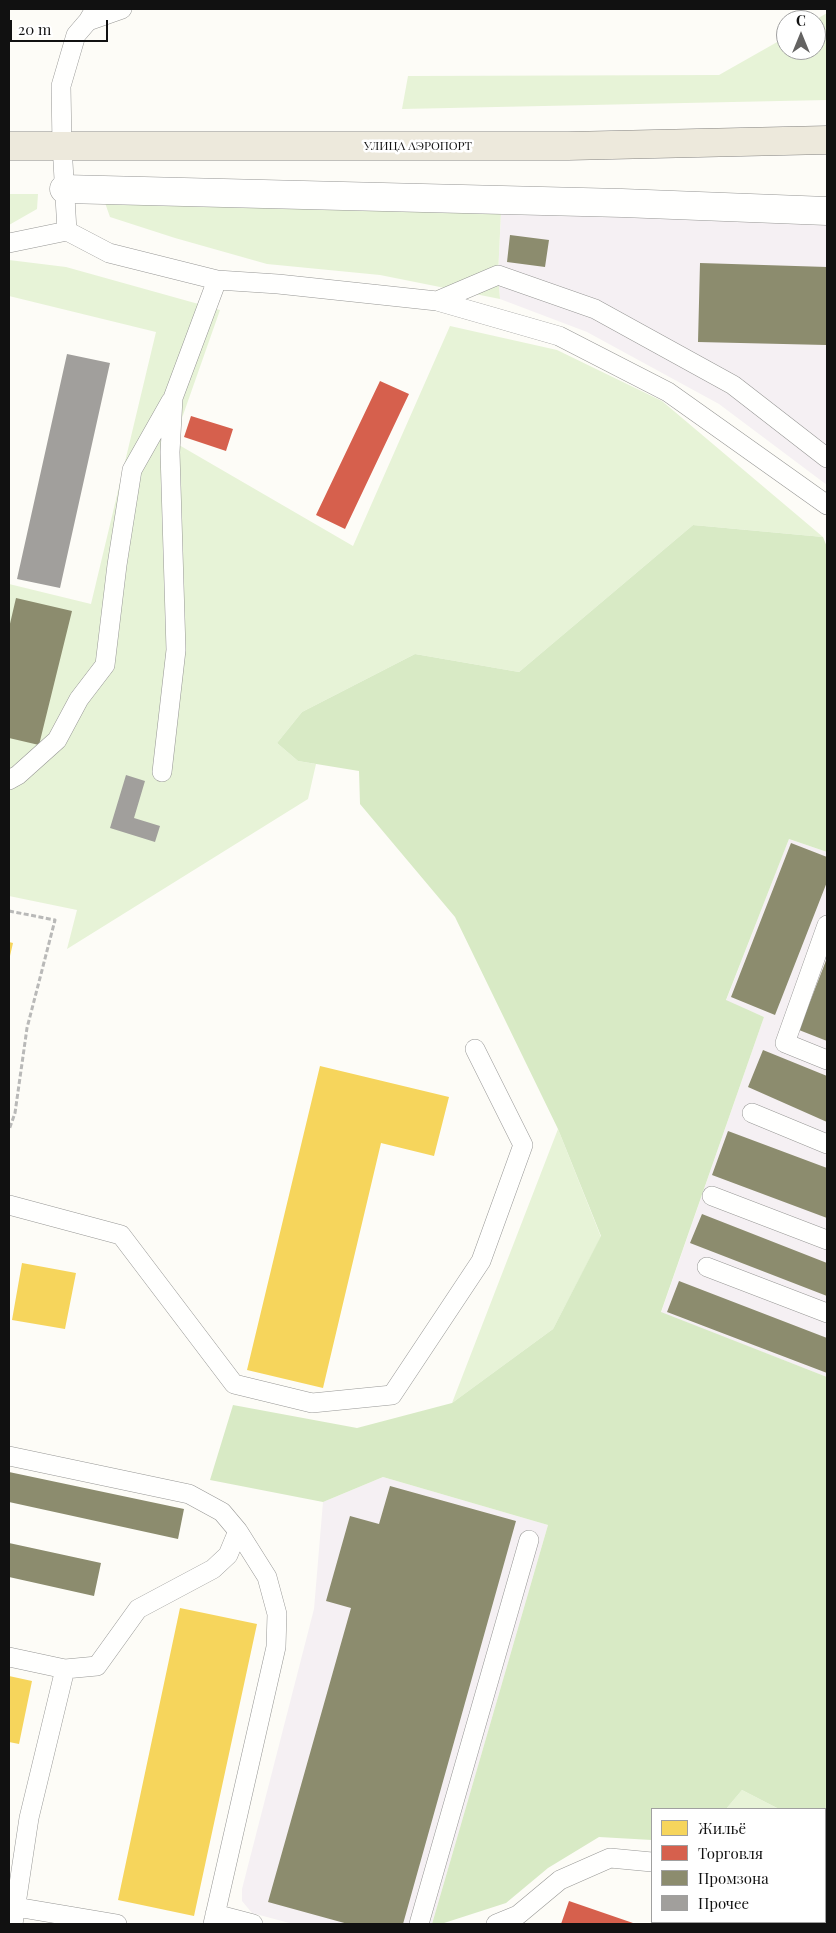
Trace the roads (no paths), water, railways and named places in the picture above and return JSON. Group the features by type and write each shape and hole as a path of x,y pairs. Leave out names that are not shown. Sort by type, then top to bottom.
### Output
{"main road":[{"name":"УЛИЦА АЭРОПОРТ","path":"9,146 568,146 827,140"}],"street":[{"path":"64,189 622,203 827,211"}],"lane":[{"path":"67,231 61,86 76,36 91,15 122,9"},
{"path":"9,243 67,231 109,253 217,280 278,284 436,301 559,336 668,392 827,505"},
{"path":"436,301 498,275 595,309 733,384 827,458"},
{"path":"9,780 18,776 57,740 79,699 105,664 117,564 132,470 173,398 217,280"},
{"path":"162,772 176,650 170,452 173,398"},
{"path":"827,925 785,1043 827,1060"},
{"path":"9,1205 121,1235 234,1384 312,1403 392,1395 481,1261 523,1145 475,1049"},
{"path":"752,1112 827,1144"},
{"path":"712,1196 827,1240"},
{"path":"707,1267 827,1313"},
{"path":"9,1456 190,1494 222,1512 238,1531 267,1577 277,1614 276,1647 214,1919 253,1924"},
{"path":"9,1657 65,1669 97,1666 138,1610 213,1569 228,1555 238,1531"},
{"path":"418,1924 529,1540"},
{"path":"65,1669 29,1818 15,1916 117,1924"},
{"path":"496,1924 518,1914 560,1880 610,1858 651,1862"}]}
